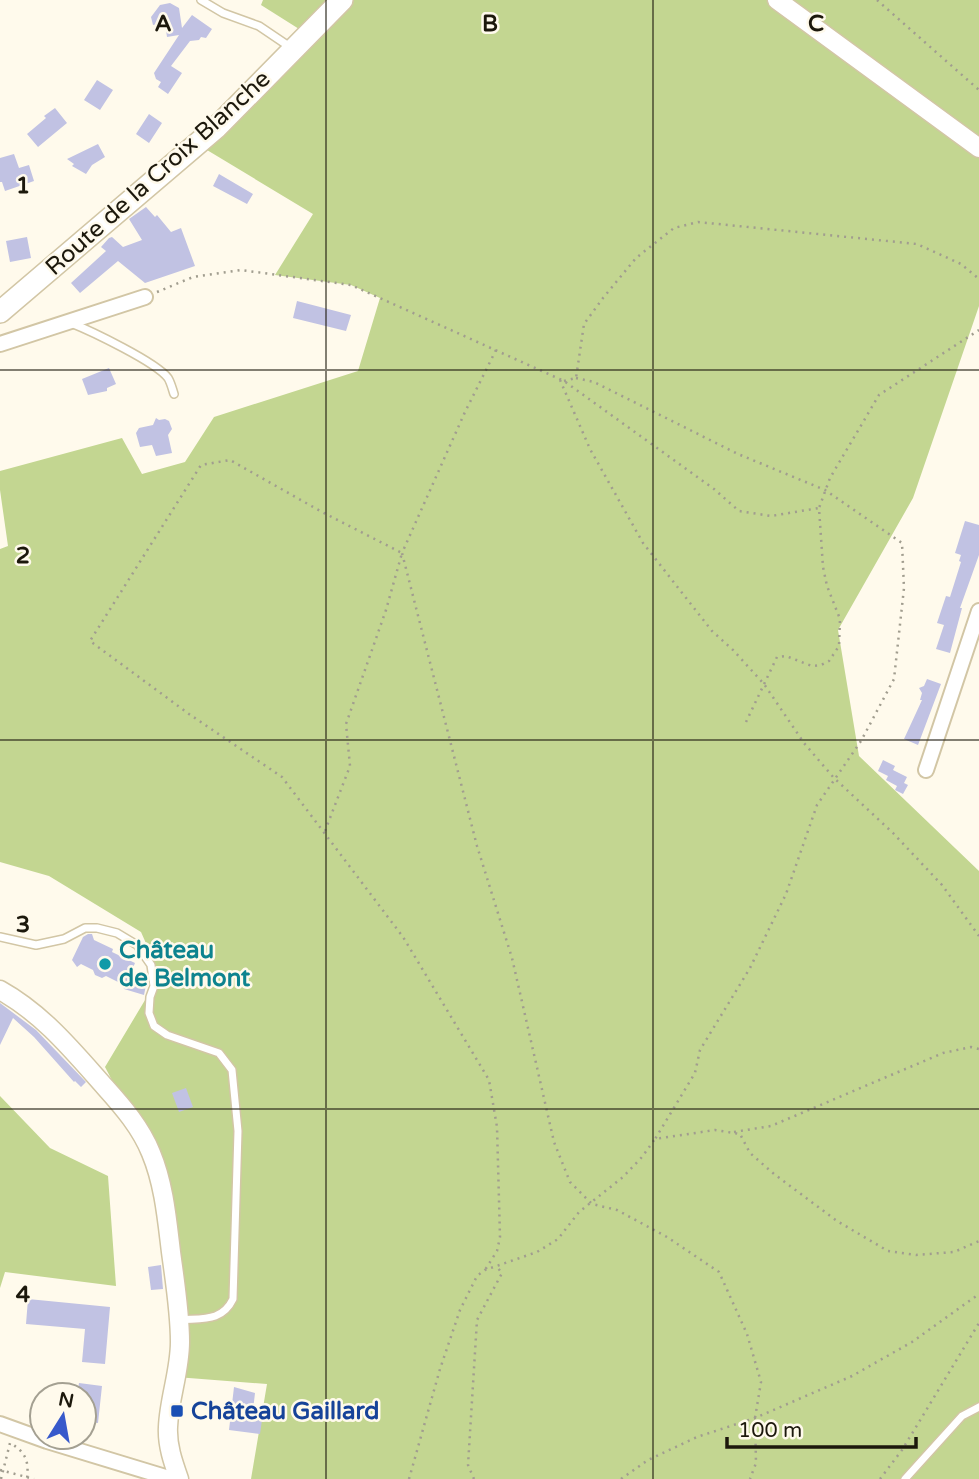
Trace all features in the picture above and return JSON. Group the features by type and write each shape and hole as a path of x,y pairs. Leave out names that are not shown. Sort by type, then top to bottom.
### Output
{"main road":[{"name":"Route de la Croix Blanche","path":"0,312 217,127 342,0"}],"street":[{"path":"777,0 979,148"},
{"path":"0,344 145,298"},
{"path":"926,770 979,611"},
{"path":"0,990 18,1000 54,1030 124,1109 144,1137 160,1181 179,1320 180,1345 168,1427 170,1452 178,1478 172,1479 0,1424"}],"lane":[{"path":"201,0 223,13 259,26 294,50"},
{"path":"70,323 100,336 156,369 168,379 174,394"},
{"path":"0,937 36,945 64,939 85,928 117,933 137,945 151,965 154,986 149,1013 155,1026 167,1035 219,1053 232,1070 238,1131 233,1299 228,1310 219,1316 179,1320"},
{"path":"905,1479 962,1416 979,1407"}],"path":[{"path":"877,0 979,90"},
{"path":"576,378 584,324 636,258 674,228 698,222 917,244 961,264 979,279"},
{"path":"145,298 193,277 241,270 351,285 562,381 714,489 739,511 771,516 819,508"},
{"path":"746,722 777,657 786,656 812,666 821,665 829,661 839,646 840,619 827,586 823,567 819,508 830,478 879,395 979,330"},
{"path":"325,831 350,766 346,724 386,610 402,553 496,350"},
{"path":"485,1270 537,1252 558,1239 579,1212 623,1177 642,1157 695,1073 700,1050 756,955 786,894 817,805 862,741 894,679 904,588 902,543 825,490 738,454 594,382 576,378 562,381"},
{"path":"562,381 590,449 643,543 712,631 764,684 804,743 834,778 893,833 942,886 979,936"},
{"path":"409,1479 440,1369 460,1310 477,1276 485,1270 497,1251 500,1237 496,1127 489,1080 403,937 282,777 189,714 90,641 201,465 230,460 402,553 477,846 512,958 554,1142 570,1182 592,1204 617,1209 667,1237 719,1272 747,1334 761,1382 755,1418 756,1463 750,1479"},
{"path":"731,1132 771,1126 943,1053 971,1047 979,1049"},
{"path":"654,1139 715,1130 740,1134 750,1153 774,1174 837,1221 888,1251 916,1255 954,1252 979,1241"},
{"path":"474,1479 468,1465 477,1320 502,1273 497,1267"},
{"path":"621,1479 648,1460 698,1437 755,1418 852,1376 912,1342 979,1294"},
{"path":"880,1479 902,1450 979,1322"},
{"path":"1,1479 1,1470 10,1443 22,1450 28,1461 27,1478"},
{"path":"1,1470 34,1479"}],"green space":[{"path":"263,0 979,0 979,306 913,498 838,630 859,756 979,871 979,1479 251,1479 267,1384 176,1377 166,1216 134,1122 105,1067 160,975 141,932 49,876 0,862 0,549 8,546 0,471 122,438 142,474 185,462 214,417 358,371 380,298 351,285 275,275 313,214 197,144 307,34 261,5"},
{"path":"0,1096 50,1148 108,1176 116,1286 5,1272 0,1288"}],"building":[{"path":"170,3 179,8 182,28 192,15 212,29 206,38 190,41 171,66 182,73 168,94 158,87 161,82 156,79 154,73 179,35 167,37 165,23 153,25 151,17 160,5"},
{"path":"97,80 113,90 100,110 84,100"},
{"path":"55,108 67,123 38,147 27,134"},
{"path":"149,114 162,123 149,143 136,134"},
{"path":"98,144 105,157 92,165 86,174 72,166 74,164 67,159"},
{"path":"14,154 19,168 29,165 34,181 5,191 0,182 0,158"},
{"path":"219,174 253,194 247,204 213,186"},
{"path":"146,207 155,217 157,215 171,232 181,228 195,266 145,283 118,261 80,293 71,283 106,251 101,247 109,238 112,237 123,247 142,240 129,219"},
{"path":"27,237 31,258 10,262 6,241"},
{"path":"297,301 351,315 346,331 293,318"},
{"path":"109,368 116,384 107,388 107,391 88,395 82,379"},
{"path":"156,418 169,421 172,429 168,435 172,453 156,456 152,445 140,447 136,433 139,428 153,425"},
{"path":"965,521 979,525 979,555 960,608 950,653 936,649 944,625 937,623 946,596 950,597 961,562 961,555 955,553"},
{"path":"927,679 941,684 918,745 904,739 922,700 919,688 924,686"},
{"path":"883,760 895,766 893,770 907,777 904,783 908,785 903,794 895,790 897,786 886,780 888,776 878,771"},
{"name":"Château de Belmont","path":"88,934 113,949 112,952 135,963 132,970 147,980 144,995 124,989 122,984 106,976 102,978 95,975 93,970 81,964 77,967 72,960 83,937"},
{"path":"0,1003 36,1030 86,1082 81,1087 74,1082 13,1018 0,1045"},
{"path":"186,1088 193,1107 179,1112 172,1093"},
{"path":"161,1265 163,1289 151,1290 148,1267"},
{"path":"28,1299 110,1307 105,1364 82,1362 85,1329 26,1324"},
{"path":"98,1385 102,1386 98,1423"},
{"path":"234,1387 255,1393 252,1419 262,1420 260,1434 229,1430"}],"place":[{"name":"Château de Belmont","path":"105,964"},
{"name":"Château Gaillard","path":"177,1411"}]}
